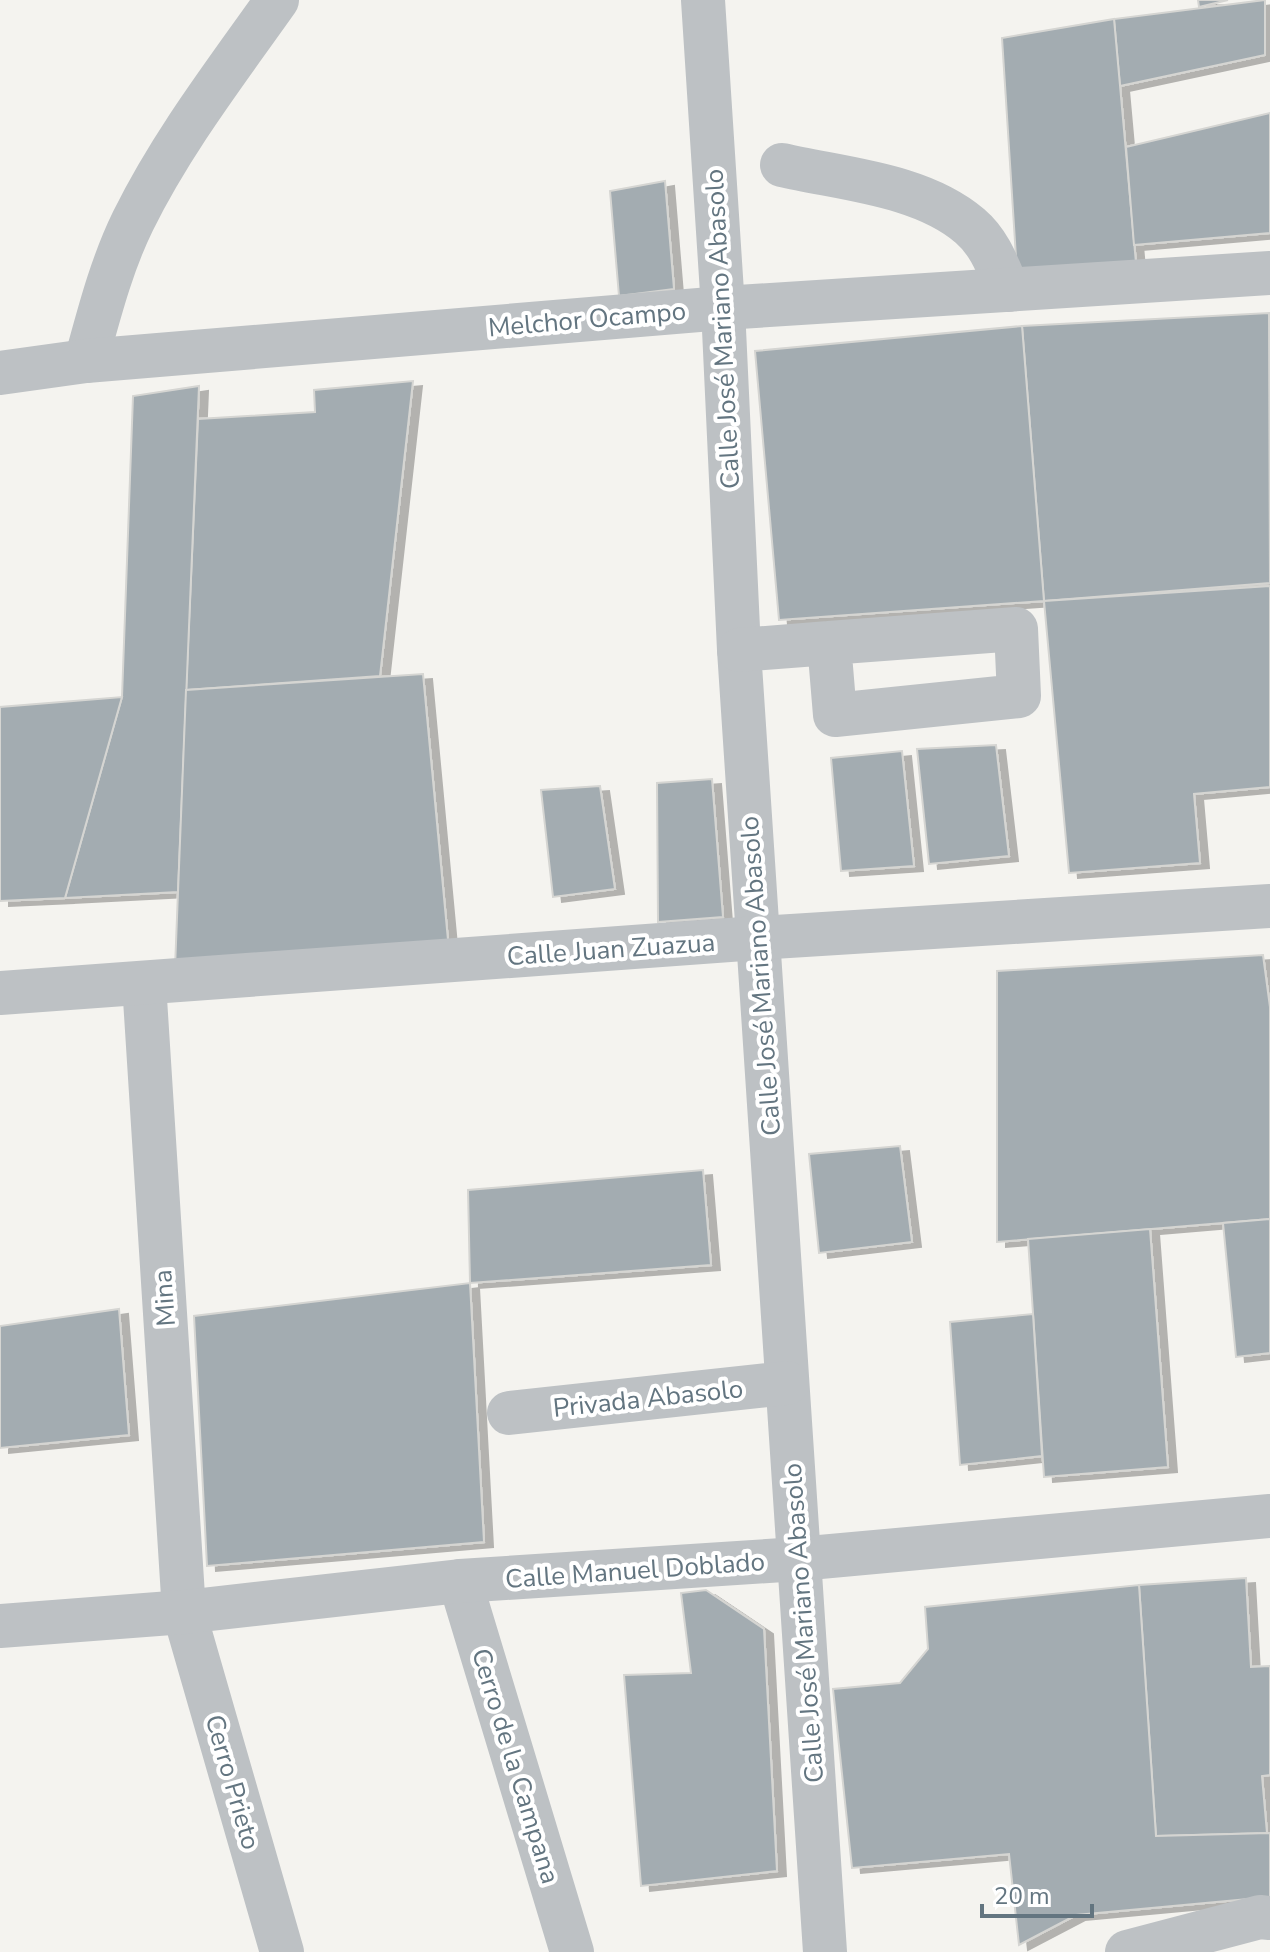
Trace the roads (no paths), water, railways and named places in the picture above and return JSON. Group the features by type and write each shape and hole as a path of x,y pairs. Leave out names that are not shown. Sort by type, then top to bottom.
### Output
{"street":[{"path":"86,361 108,282 132,223 176,144 277,0"},
{"name":"Calle José Mariano Abasolo","path":"703,0 723,308 739,650 825,1952"},
{"path":"782,165 919,197 970,226 993,253 1008,290"},
{"name":"Melchor Ocampo","path":"0,373 86,361 723,308 1270,273"},
{"path":"739,650 829,643"},
{"name":"Calle Juan Zuazua","path":"0,993 757,938 1270,906"},
{"name":"Mina","path":"144,983 184,1612"},
{"name":"Privada Abasolo","path":"509,1413 787,1383"},
{"name":"Calle Manuel Doblado","path":"0,1626 184,1612 460,1581 798,1559 1270,1516"},
{"name":"Cerro de la Campana","path":"460,1581 572,1952"},
{"name":"Cerro Prieto","path":"184,1612 282,1952"},
{"path":"1127,1952 1260,1917 1270,1918"}]}
